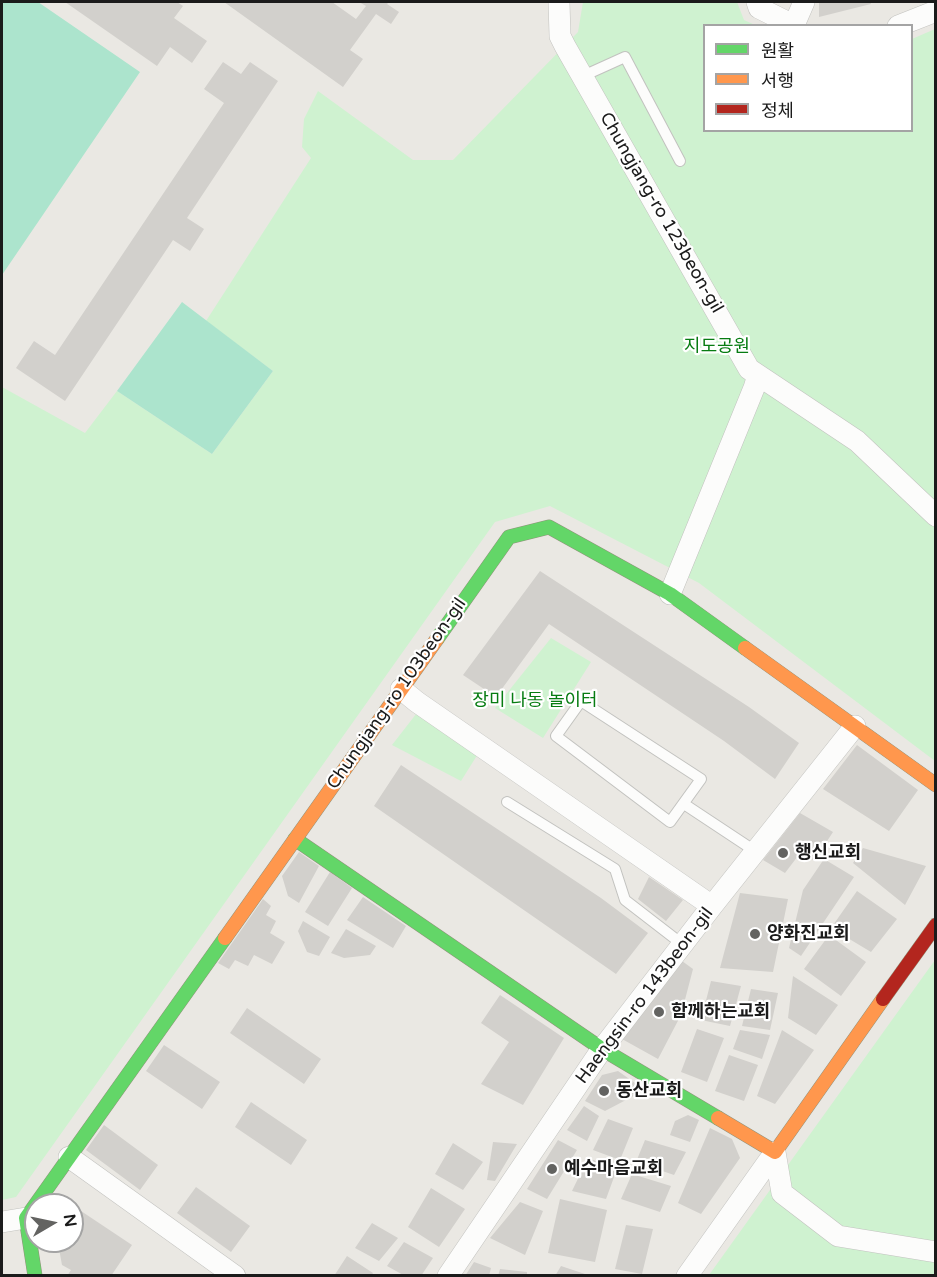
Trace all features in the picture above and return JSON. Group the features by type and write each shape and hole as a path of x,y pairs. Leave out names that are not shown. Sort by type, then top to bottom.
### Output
{"street":[{"name":"Chungjang-ro 123beon-gil","path":"559,2 560,36 749,369 857,441 936,516"},
{"path":"757,2 759,8 793,24"},
{"path":"795,24 804,2"},
{"path":"903,24 936,10"},
{"path":"669,594 758,375"},
{"name":"Chungjang-ro 103beon-gil","path":"44,1193 509,537 549,527 669,594 936,785"},
{"path":"401,689 712,906"},
{"name":"Haengsin-ro 143beon-gil","path":"448,1275 602,1048 855,726"},
{"path":"295,839 602,1048 775,1152 782,1193 838,1236 936,1252"},
{"path":"687,1275 936,925"},
{"path":"69,1157 235,1275"},
{"path":"2,1222 24,1218"},
{"path":"32,1253 35,1275"}],"lane":[{"path":"583,76 626,57 680,161"},
{"path":"581,701 701,778 684,804 670,822 556,736 581,701"},
{"path":"507,802 615,868 625,900 682,944"},
{"path":"684,804 755,851"}],"green space":[{"path":"2,2 38,2 140,72 2,275"},
{"name":"지도공원","path":"583,2 737,2 744,20 753,24 703,24 703,132 913,132 913,39 935,29 935,761 699,583 550,506 495,522 16,1197 2,1200 2,387 85,433 117,391 212,454 273,371 206,321 311,158 302,147 304,119 318,91 413,160 453,160 578,32"},
{"path":"182,302 273,371 212,454 117,391"},
{"name":"장미 나동 놀이터","path":"551,638 591,662 543,738 495,708"},
{"path":"420,709 481,749 461,781 392,745"},
{"path":"935,960 935,1275 709,1275"}],"building":[{"path":"65,2 177,2 183,6 174,18 207,41 192,63 170,47 157,66"},
{"path":"224,2 332,2 356,19 366,6 359,2 389,2 387,4 399,12 391,24 376,14 350,50 363,59 343,87"},
{"path":"819,2 870,2 871,4 819,17"},
{"path":"223,62 241,74 250,62 278,81 187,218 204,229 190,251 173,240 65,401 16,368 34,341 55,355 224,103 204,89"},
{"path":"540,571 749,707 799,743 775,779 724,741 549,624 496,697 463,675"},
{"path":"857,745 918,790 889,831 823,789"},
{"path":"401,765 601,898 648,933 616,974 374,806"},
{"path":"800,813 833,832 814,861 801,852 785,873 763,860"},
{"path":"863,848 926,866 905,905 853,863"},
{"path":"299,852 319,866 299,903 288,896 282,876"},
{"path":"824,859 854,877 801,956 789,948 803,890"},
{"path":"330,872 352,888 328,926 305,912"},
{"path":"649,877 683,900 666,921 638,899"},
{"path":"857,891 897,919 871,952 831,928"},
{"name":"양화진교회","path":"740,893 788,899 773,972 720,968"},
{"path":"363,897 406,926 393,948 347,920"},
{"path":"263,899 271,906 266,915 276,921 270,933 285,942 272,964 254,955 248,966 235,960 229,969 218,963"},
{"path":"303,921 330,937 319,956 307,952 298,931"},
{"path":"346,929 376,946 370,955 344,958 331,953"},
{"path":"829,935 866,962 841,996 804,969"},
{"path":"682,961 693,969 681,1015 658,1059 622,1039"},
{"path":"793,976 838,1005 816,1035 788,1018"},
{"path":"711,981 741,986 730,1026 701,1020"},
{"path":"751,989 778,993 770,1030 742,1026"},
{"path":"500,995 564,1038 523,1105 481,1084 509,1042 481,1023"},
{"path":"247,1008 321,1059 304,1084 230,1033"},
{"path":"697,1029 724,1038 707,1082 681,1072"},
{"path":"740,1030 770,1035 762,1059 733,1049"},
{"path":"782,1030 814,1050 775,1104 757,1096"},
{"path":"164,1045 220,1082 202,1109 146,1071"},
{"path":"729,1055 758,1065 744,1101 715,1091"},
{"path":"618,1071 645,1090 605,1111 585,1101 602,1075"},
{"path":"251,1102 307,1140 291,1165 235,1127"},
{"path":"584,1106 599,1116 587,1141 567,1130"},
{"path":"688,1115 699,1120 690,1142 670,1135 675,1121"},
{"path":"608,1119 633,1128 620,1160 593,1150"},
{"path":"104,1125 158,1165 140,1190 86,1150"},
{"path":"710,1128 732,1139 740,1158 701,1214 678,1203"},
{"path":"558,1140 577,1150 547,1199 527,1189"},
{"path":"645,1140 686,1152 674,1175 636,1162"},
{"path":"493,1142 517,1144 495,1181 487,1180"},
{"path":"453,1143 483,1162 463,1190 435,1174"},
{"path":"588,1158 617,1169 606,1199 572,1191"},
{"path":"632,1174 671,1186 660,1212 621,1199"},
{"path":"196,1187 250,1226 231,1252 177,1213"},
{"path":"431,1188 465,1209 439,1247 408,1227"},
{"path":"560,1199 607,1210 595,1262 548,1253"},
{"path":"520,1202 543,1211 525,1255 490,1238"},
{"path":"84,1213 132,1245 111,1276 67,1276 71,1270 62,1265 60,1253 84,1253"},
{"path":"372,1223 398,1238 379,1261 355,1248"},
{"path":"626,1225 653,1229 642,1274 615,1269"},
{"path":"404,1242 433,1258 421,1276 405,1276 387,1266"},
{"path":"347,1256 373,1273 371,1276 334,1276"},
{"path":"474,1262 491,1268 489,1276 465,1276"},
{"path":"561,1266 588,1275 588,1276 555,1276"},
{"path":"500,1269 527,1272 527,1276 498,1276"}],"traffic: fast":[{"path":"437,639 509,537 549,527 670,594 745,648"},
{"path":"295,839 602,1049 718,1118"},
{"path":"35,1276 26,1218 225,938"}],"traffic: slow":[{"path":"225,938 437,639"},
{"path":"745,648 936,785"},
{"path":"718,1118 775,1152 883,999"}],"traffic: jam":[{"path":"883,999 936,925"}],"place":[{"name":"행신교회","path":"783,853"},
{"name":"양화진교회","path":"755,934"},
{"name":"함께하는교회","path":"659,1012"},
{"name":"동산교회","path":"604,1091"},
{"name":"예수마음교회","path":"552,1169"}]}
